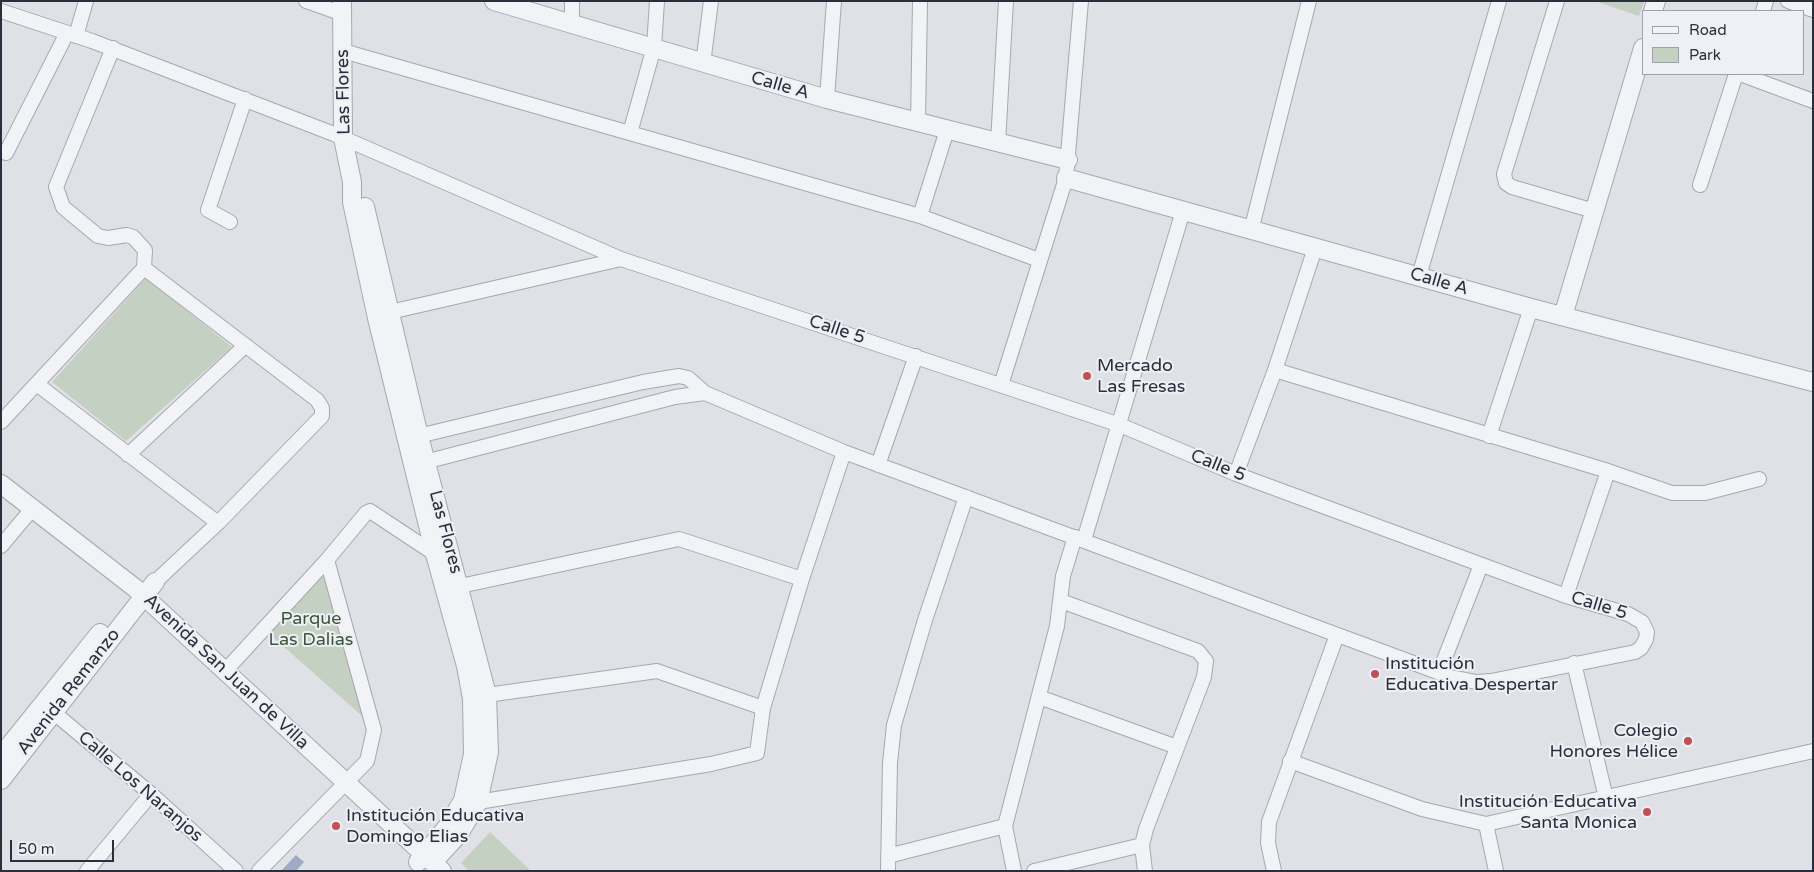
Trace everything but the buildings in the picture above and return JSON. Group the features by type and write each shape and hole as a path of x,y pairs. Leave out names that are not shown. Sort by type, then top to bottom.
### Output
{"street":[{"path":"6,153 72,34 86,1"},
{"path":"306,1 343,7"},
{"name":"Calle A","path":"494,1 827,99 1068,160"},
{"path":"572,1 572,24"},
{"path":"630,133 654,47 657,1"},
{"path":"703,64 711,1"},
{"path":"827,99 834,1"},
{"path":"918,123 920,1"},
{"path":"998,143 1006,1"},
{"path":"1001,385 1066,178 1081,1"},
{"path":"1251,231 1309,1"},
{"path":"1419,276 1499,1"},
{"path":"1556,1 1504,174 1506,183 1512,187 1594,211"},
{"path":"1788,1 1813,10"},
{"name":"Las Flores","path":"343,7 343,138 352,182 352,202 361,245 452,588 488,696 489,752 459,834 428,865"},
{"name":"Calle 5","path":"1,11 113,48 343,138 620,259 1120,424 1236,474 1566,596 1638,618 1647,632 1644,644 1635,652 1491,681 1464,681 1229,596 1080,538 844,452 705,393 688,378 671,377 413,438"},
{"path":"1,422 38,385 144,268 145,250 133,237 127,235 108,238 98,236 63,207 56,186 113,48"},
{"path":"343,51 920,216 1039,260"},
{"path":"1563,316 1642,51"},
{"path":"1700,185 1740,75"},
{"path":"1743,75 1813,101"},
{"path":"230,222 208,210 245,99"},
{"path":"920,216 947,130"},
{"name":"Calle A","path":"1066,178 1531,308 1813,382"},
{"name":"Las Flores","path":"352,182 362,197 390,312 413,438"},
{"path":"1014,871 1005,826 1057,626 1063,576 1080,538 1120,424 1183,211"},
{"path":"1236,474 1275,370 1315,248"},
{"path":"390,312 620,259"},
{"path":"140,594 218,523 322,416 322,408 317,400 144,268"},
{"path":"1489,436 1531,308"},
{"path":"128,454 245,346"},
{"path":"878,465 916,356"},
{"path":"1275,370 1608,471 1662,490 1683,494 1706,493 1759,479"},
{"path":"38,385 218,523"},
{"path":"420,464 676,397 705,393"},
{"path":"470,801 711,764 757,752 763,708 802,579 844,452"},
{"name":"Las Flores","path":"420,464 435,554 452,588 472,699 473,754 470,801"},
{"path":"1566,596 1608,471"},
{"name":"Avenida San Juan de Villa","path":"1,484 140,594 226,670 343,785"},
{"name":"Avenida San Juan de Villa","path":"1,495 140,594 428,865"},
{"path":"888,871 890,763 894,725 925,620 966,497"},
{"path":"226,670 327,560 366,513 370,511 435,554"},
{"path":"1,546 27,515"},
{"path":"452,588 679,540 802,579"},
{"path":"259,871 367,761 374,728 327,560"},
{"path":"1439,672 1482,565"},
{"name":"Avenida Remanzo","path":"1,756 48,708 140,594"},
{"path":"1061,601 1201,654 1206,665 1204,677 1146,829 1142,845 1145,871"},
{"path":"1275,870 1268,843 1269,822 1337,634"},
{"path":"1574,663 1606,798"},
{"path":"488,696 658,671 763,708"},
{"path":"1039,697 1177,748"},
{"name":"Avenida Remanzo","path":"1,780 48,708"},
{"name":"Calle Los Naranjos","path":"48,708 152,794 236,871"},
{"path":"1290,761 1422,809 1486,824 1813,751"},
{"path":"87,871 152,794"},
{"path":"1486,824 1496,871"},
{"path":"888,856 1005,826"},
{"path":"1034,871 1142,845"}],"green space":[{"path":"1595,1 1644,1 1639,16"},
{"path":"146,278 232,347 126,441 52,382"},
{"name":"Parque Las Dalias","path":"326,568 370,723 266,631"},
{"path":"490,832 531,871 469,871 461,863"}],"water":[{"path":"296,855 304,862 296,871 281,871"}],"place":[{"name":"Mercado Las Fresas","path":"1087,376"},
{"name":"Institución Educativa Despertar","path":"1375,674"},
{"name":"Colegio Honores Hélice","path":"1688,741"},
{"name":"Institución Educativa Santa Monica","path":"1647,812"},
{"name":"Institución Educativa Domingo Elias","path":"336,826"}]}
